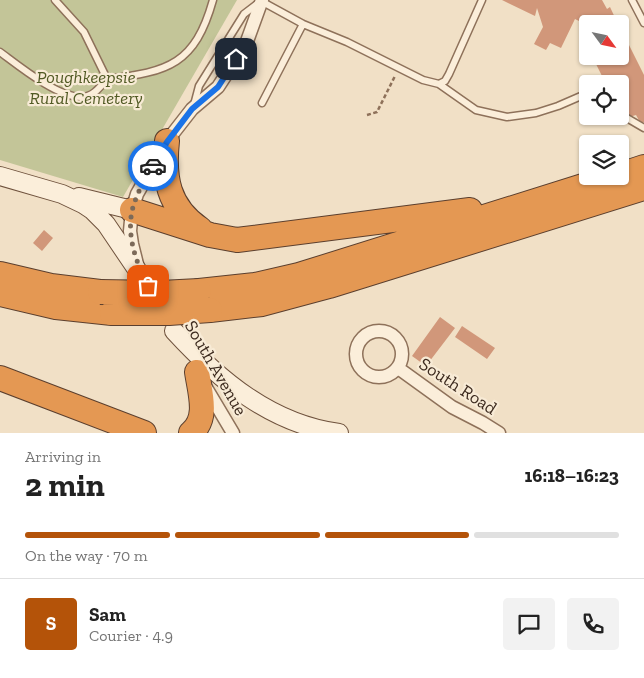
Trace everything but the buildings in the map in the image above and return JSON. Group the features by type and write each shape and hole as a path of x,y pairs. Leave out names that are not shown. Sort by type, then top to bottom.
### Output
{"highway":[{"path":"167,142 166,172 171,195 184,216 210,235"},
{"path":"629,172 644,167"},
{"path":"0,304 112,313 169,313 255,285 299,275 587,185"},
{"path":"0,274 50,286 100,292 146,293 204,301 262,304 322,289 644,188"},
{"path":"132,210 210,235 229,240 246,240 534,202"},
{"path":"0,294 56,307"},
{"path":"191,433 200,422 202,413 197,372"},
{"path":"0,378 144,433"},
{"path":"0,395 97,433"}],"street":[{"name":"South Avenue","path":"233,433 148,286 136,260 130,231 132,210 137,194 167,142 192,109 218,87 246,44 262,1"},
{"path":"0,176 62,194 132,210"},
{"path":"62,194 83,204 100,217 148,286"},
{"path":"174,331 215,372 257,404 295,422 339,433"},
{"name":"South Road","path":"398,368 452,407 498,433"}],"lane":[{"path":"55,0 84,32 107,79"},
{"path":"0,52 43,82 65,93 83,97 96,92 107,79 140,75 166,67 183,57 201,35 213,0"},
{"path":"439,84 445,81 449,74 482,0"},
{"path":"632,0 644,22"},
{"path":"262,1 303,24 347,42 423,80 439,84 476,110 507,117 536,113 579,97"},
{"path":"262,103 303,24"},
{"path":"629,120 644,128"}],"path":[{"path":"367,115 377,112 400,68"}],"green space":[{"name":"Poughkeepsie Rural Cemetery","path":"0,0 237,0 123,197 0,160"}],"way so far":[{"path":"148,286 136,260 130,231 132,210 137,194 153,166"}],"route":[{"path":"153,166 167,142 192,109 218,87 236,59"}]}
